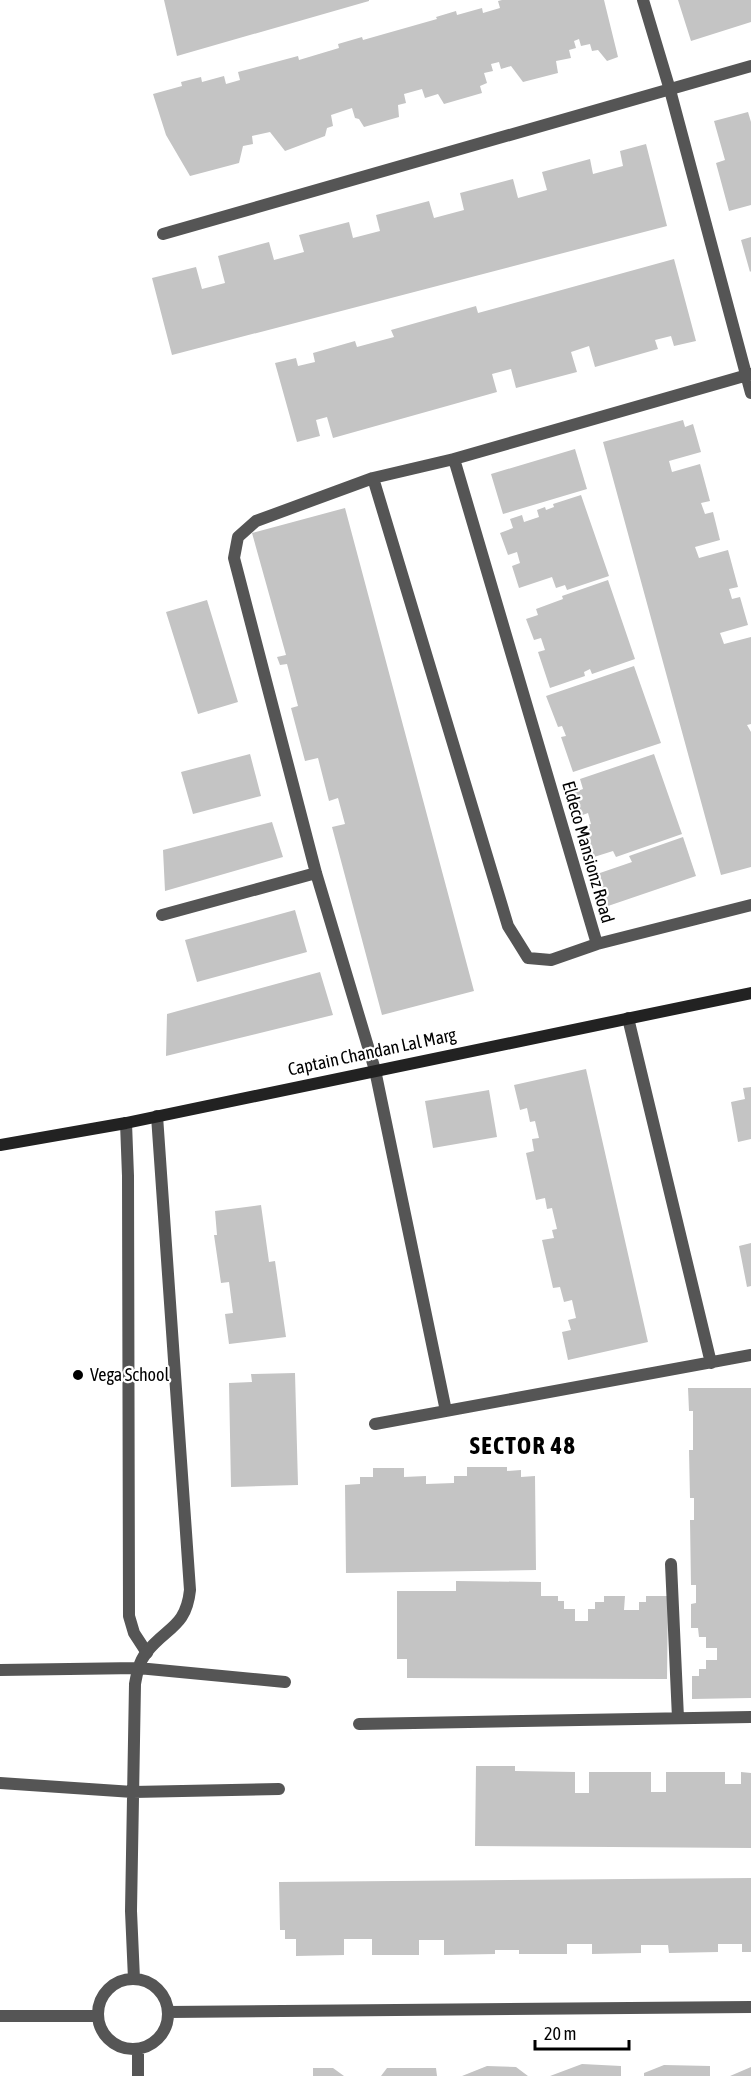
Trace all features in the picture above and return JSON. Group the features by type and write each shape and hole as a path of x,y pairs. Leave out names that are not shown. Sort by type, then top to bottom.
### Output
{"street":[{"path":"643,0 670,90 751,393"},
{"path":"163,234 751,66"},
{"path":"446,1412 375,1070 316,873 234,558 238,537 256,520 373,477 454,459 748,375"},
{"name":"Eldeco Mansionz Road","path":"373,477 508,926 528,958 551,960 597,944 454,459"},
{"path":"162,915 316,873"},
{"path":"597,944 751,905"},
{"name":"Captain Chandan Lal Marg","path":"0,1145 126,1123 751,993"},
{"path":"628,1018 711,1363"},
{"path":"134,1979 131,1911 135,1684 138,1668 147,1653 181,1619 188,1605 190,1590 157,1116"},
{"path":"126,1123 129,1616 134,1634 147,1653"},
{"path":"375,1424 751,1355"},
{"path":"671,1564 678,1718"},
{"path":"0,1670 138,1668 285,1682"},
{"path":"359,1724 751,1717"},
{"path":"0,1783 133,1792 279,1789"},
{"path":"134,1979 151,1983 163,1996 168,2012 165,2030 154,2043 138,2050 118,2046 103,2034 97,2016 102,1998 115,1984 134,1979"},
{"path":"168,2012 751,2007"},
{"path":"0,2016 97,2016"},
{"path":"138,2050 138,2076"}],"building":[{"path":"164,0 369,0 369,1 177,56"},
{"path":"604,0 618,57 607,61 598,50 592,51 590,44 581,46 579,39 574,41 576,48 569,50 571,58 556,61 558,73 523,82 511,66 501,69 499,62 491,64 493,71 484,73 487,83 480,86 482,93 444,104 438,94 425,98 422,89 404,94 406,103 398,105 399,117 364,127 359,119 355,118 352,108 331,115 333,126 327,128 325,136 285,151 270,132 252,136 253,144 243,146 239,163 190,176 166,135 153,94 182,86 181,82 201,77 202,82 224,76 226,84 240,80 238,72 298,56 299,60 339,48 338,44 362,37 363,40 437,19 436,17 456,11 457,15 482,8 483,13 500,8 498,1"},
{"path":"678,0 751,0 751,22 691,41"},
{"path":"748,112 751,122 751,205 729,211 716,163 725,160 714,121"},
{"path":"646,144 667,226 172,355 152,278 196,267 202,289 225,283 218,256 269,242 274,260 304,252 299,235 349,222 353,238 380,231 376,215 429,201 434,218 464,210 460,193 513,179 518,198 547,190 542,172 590,159 593,174 623,166 620,151"},
{"path":"751,237 751,271 750,272 741,240"},
{"path":"674,259 696,341 674,346 671,336 655,340 658,349 595,367 589,346 571,352 577,372 516,388 511,369 492,374 497,392 333,438 327,417 316,420 320,436 297,442 275,363 296,358 298,366 315,362 313,353 355,341 357,347 394,337 391,330 476,306 478,313"},
{"path":"683,420 685,427 693,424 701,452 669,461 672,472 700,464 710,501 701,503 705,514 713,512 720,540 695,547 699,558 728,550 738,587 729,589 732,599 740,597 748,625 720,633 724,644 751,637 751,724 747,725 751,732 751,867 721,875 603,442"},
{"path":"575,449 587,489 503,514 491,474"},
{"path":"581,495 609,576 567,590 565,585 556,588 552,577 519,588 512,566 520,563 517,552 508,555 500,533 513,528 510,519 522,515 524,522 539,517 537,510 545,507 546,510 554,507 553,504"},
{"path":"345,508 474,991 382,1015 332,827 345,824 338,798 329,801 318,758 305,761 291,708 298,706 287,664 280,665 277,657 286,655 252,533"},
{"path":"608,580 635,659 592,674 590,669 584,672 585,676 550,688 538,652 545,650 541,638 534,640 526,619 538,615 536,609 563,599 562,596"},
{"path":"207,600 238,702 198,714 166,612"},
{"path":"634,666 661,743 573,772 561,737 566,736 562,726 558,727 546,696"},
{"path":"250,754 261,796 193,814 181,772"},
{"path":"654,754 682,834 616,857 613,851 594,857 584,826 591,824 588,813 580,816 572,793 583,789 580,779"},
{"path":"272,822 283,857 165,891 163,850"},
{"path":"683,837 696,876 608,906 597,874 632,862 629,856"},
{"path":"295,910 307,952 197,982 185,940"},
{"path":"320,972 333,1015 166,1056 167,1014"},
{"path":"586,1069 648,1342 568,1360 562,1332 571,1330 568,1320 576,1318 572,1300 564,1302 560,1287 553,1288 542,1240 554,1238 552,1230 557,1229 552,1208 547,1209 545,1198 536,1200 526,1153 534,1151 532,1139 539,1138 535,1121 530,1122 527,1108 520,1110 514,1085"},
{"path":"751,1087 751,1139 738,1142 731,1102 745,1099 743,1088"},
{"path":"489,1090 497,1137 433,1148 425,1101"},
{"path":"261,1205 269,1262 275,1261 286,1337 229,1344 225,1314 233,1313 229,1282 221,1283 214,1235 217,1235 215,1211"},
{"path":"751,1243 751,1286 747,1287 739,1246"},
{"path":"295,1373 298,1485 231,1487 229,1383 252,1382 251,1374"},
{"path":"688,1388 751,1388 751,1698 692,1699 692,1676 699,1676 699,1669 706,1669 706,1660 717,1660 717,1648 706,1648 706,1637 699,1637 698,1628 691,1628 691,1604 696,1603 696,1585 691,1585 690,1520 694,1520 694,1498 690,1498 689,1450 693,1450 693,1411 689,1411"},
{"path":"467,1467 507,1467 507,1471 521,1470 521,1477 535,1476 536,1570 346,1573 345,1485 360,1484 360,1477 373,1477 373,1468 404,1468 404,1477 426,1476 426,1484 454,1483 454,1476 467,1476"},
{"path":"456,1581 541,1582 541,1596 558,1596 558,1601 564,1601 564,1609 575,1609 575,1621 588,1621 588,1609 595,1609 595,1602 604,1602 604,1596 625,1596 624,1610 639,1610 639,1602 646,1602 646,1596 668,1596 667,1679 407,1678 407,1659 397,1659 397,1591 456,1591"},
{"path":"476,1766 515,1766 515,1771 575,1772 575,1793 589,1793 589,1772 651,1772 651,1792 666,1792 666,1772 725,1772 725,1784 741,1784 741,1772 751,1773 751,1848 475,1846"},
{"path":"751,1878 751,1952 742,1952 742,1944 718,1944 718,1952 669,1953 668,1945 641,1945 641,1953 592,1954 592,1944 567,1944 567,1954 519,1954 519,1950 495,1950 495,1954 444,1955 444,1940 419,1940 419,1955 372,1955 372,1939 344,1939 344,1955 296,1956 296,1939 285,1939 285,1930 280,1930 279,1882"},
{"path":"582,2064 621,2066 621,2076 550,2076"},
{"path":"664,2065 710,2066 710,2076 644,2076 644,2073"},
{"path":"487,2066 516,2067 528,2076 462,2076"},
{"path":"751,2067 751,2076 730,2076"},
{"path":"313,2068 333,2068 344,2076 313,2076"},
{"path":"387,2068 436,2068 437,2076 381,2076"}],"place":[{"name":"Vega School","path":"78,1375"}],"district":[{"name":"SECTOR 48","path":"523,1446"}]}
